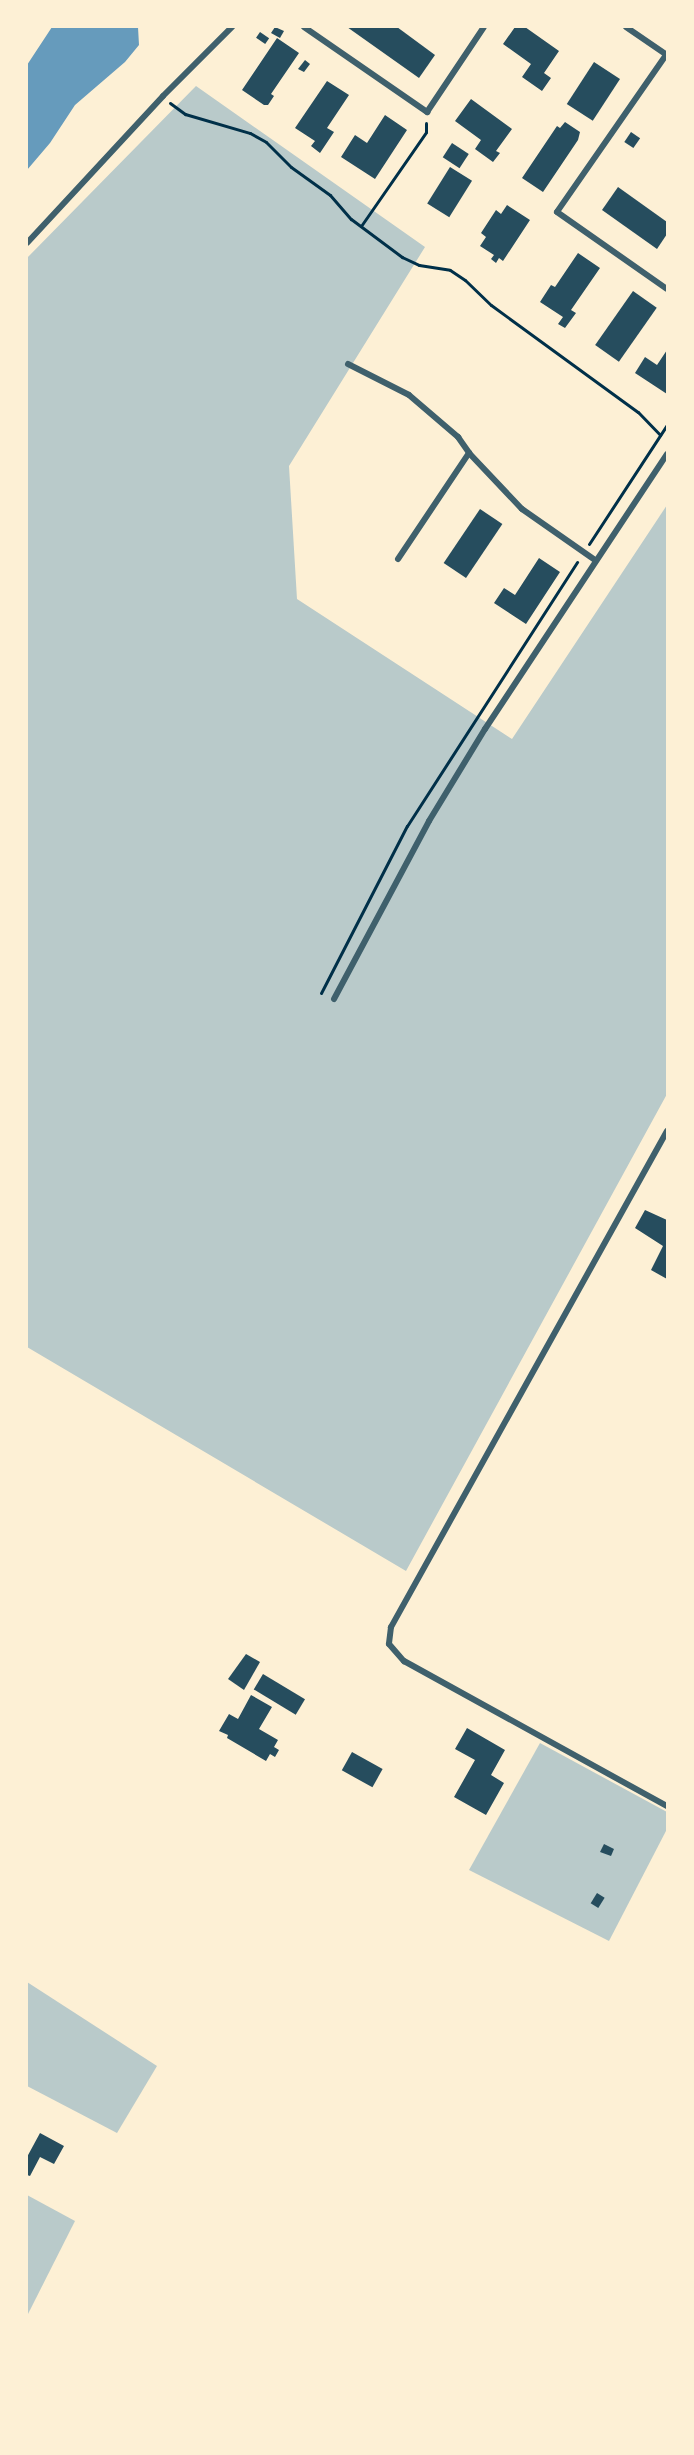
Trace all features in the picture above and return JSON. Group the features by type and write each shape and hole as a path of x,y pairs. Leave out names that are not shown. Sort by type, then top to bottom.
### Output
{"street":[{"path":"27,243 163,96 232,27"},
{"path":"304,27 427,112 484,27"},
{"path":"626,27 667,55 557,212 667,289"},
{"path":"348,364 409,395 458,437 469,453 522,509 595,560"},
{"path":"398,559 469,453"},
{"path":"334,999 429,820 595,560 667,454"},
{"path":"667,1131 391,1627 389,1644 404,1661 667,1806"}],"path":[{"path":"163,96 186,114 250,134 266,142 291,167 330,195 361,226 402,257 419,265 450,270 465,280 499,312 638,412 660,435"},
{"path":"361,226 426,132 427,112"}],"shaded area":[{"path":"196,86 425,247 289,466 297,599 512,739 667,505 667,1094 406,1571 27,1347 27,258"},
{"path":"540,1743 667,1812 667,1829 609,1941 469,1870"},
{"path":"27,1982 157,2066 117,2133 27,2086"},
{"path":"27,2195 75,2221 27,2316"}],"water":[{"path":"52,27 138,27 139,45 125,62 75,105 50,143 27,170 27,65"}],"building":[{"path":"275,27 284,31 280,38 271,33"},
{"path":"347,27 397,27 435,55 419,78"},
{"path":"515,27 525,27 559,51 544,73 551,78 542,91 522,77 531,64 503,44"},
{"path":"260,32 269,38 265,44 256,38"},
{"path":"277,38 299,53 271,94 274,96 268,105 264,105 242,90"},
{"path":"305,60 310,64 304,72 298,69"},
{"path":"594,62 620,79 593,121 567,104"},
{"path":"327,81 349,95 327,128 334,132 320,153 311,146 315,141 295,128"},
{"path":"471,99 512,129 496,151 500,153 493,162 475,149 481,140 455,121"},
{"path":"385,115 407,130 375,179 341,157 355,135 367,143"},
{"path":"565,122 580,132 578,140 543,192 522,178 557,126 560,128"},
{"path":"631,132 640,138 633,148 624,142"},
{"path":"452,143 469,154 460,168 443,157"},
{"path":"450,167 472,181 449,217 427,203"},
{"path":"618,187 667,222 667,234 657,249 602,210"},
{"path":"507,205 530,220 503,261 499,258 496,263 491,259 494,255 480,246 486,237 481,233 496,210 501,214"},
{"path":"578,253 600,268 571,310 576,313 565,328 558,324 563,317 540,302 551,285 555,287"},
{"path":"633,291 657,308 619,362 595,345"},
{"path":"667,350 667,394 635,373 645,357 657,365"},
{"path":"480,509 502,524 466,578 444,563"},
{"path":"539,558 560,572 526,624 494,603 504,588 515,595"},
{"path":"645,1210 667,1220 667,1279 651,1270 663,1246 635,1228"},
{"path":"246,1654 260,1662 244,1690 228,1679"},
{"path":"263,1674 305,1699 296,1715 254,1689"},
{"path":"251,1695 272,1707 259,1729 278,1740 274,1747 279,1750 275,1757 270,1754 266,1761 219,1731 229,1714 238,1719"},
{"path":"467,1728 505,1750 491,1775 504,1783 486,1815 454,1797 475,1760 455,1749"},
{"path":"352,1752 383,1769 372,1787 342,1770"},
{"path":"604,1844 614,1849 611,1856 600,1852"},
{"path":"597,1893 605,1898 598,1908 591,1903"},
{"path":"40,2133 64,2146 54,2164 40,2157 30,2176 27,2175 27,2157"}]}
